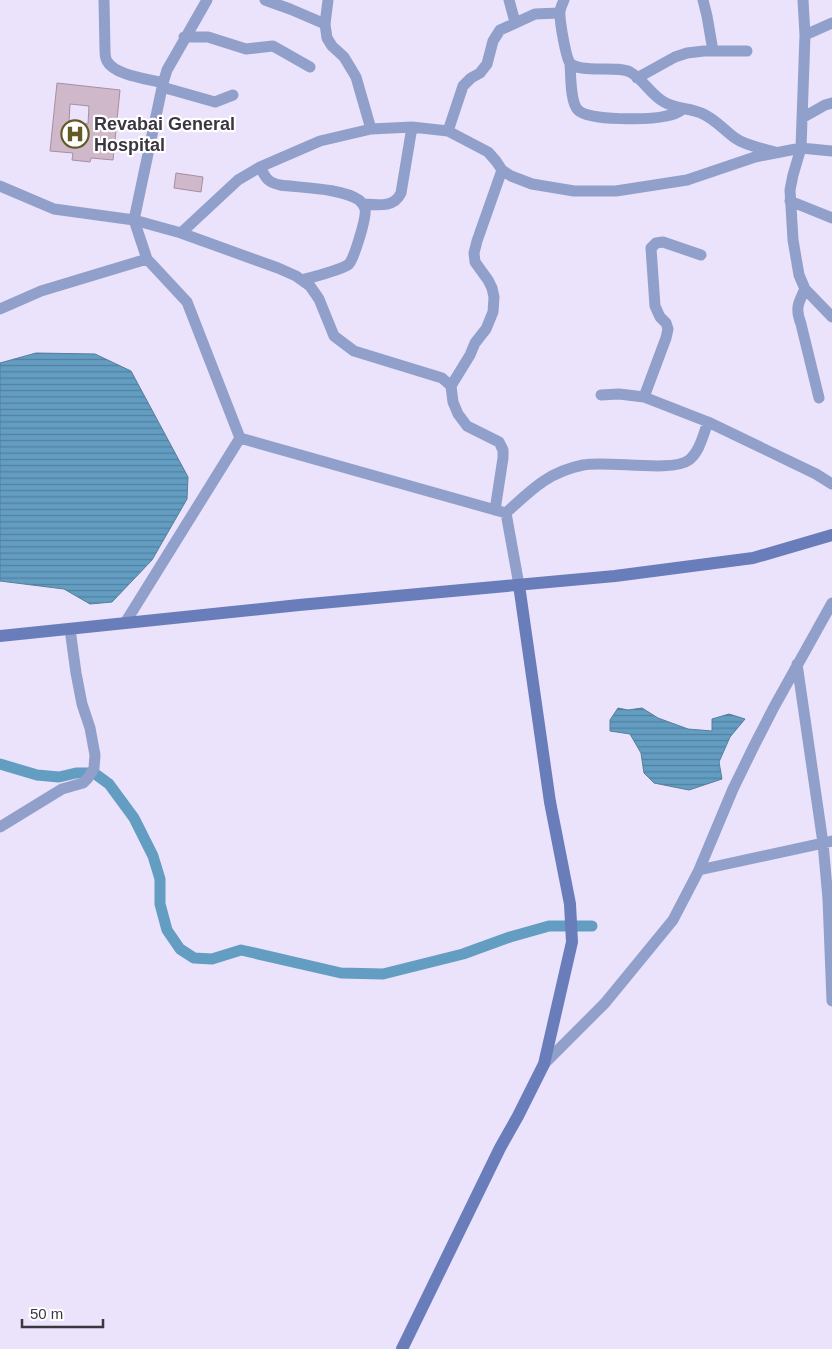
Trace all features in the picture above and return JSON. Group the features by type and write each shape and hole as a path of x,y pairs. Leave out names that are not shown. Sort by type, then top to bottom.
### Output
{"main road":[{"path":"0,636 299,605 615,576 753,558 832,536"},
{"path":"402,1349 487,1174 544,1064 572,942 570,904 550,802 519,585"}],"street":[{"path":"104,0 105,56 108,63 114,69 214,102 233,95"},
{"path":"207,0 167,70 162,85 134,220 147,258 187,302 240,438"},
{"path":"265,0 325,24"},
{"path":"328,0 325,24 327,38 332,46 344,57 356,78 372,129"},
{"path":"509,0 515,22"},
{"path":"564,0 559,13 565,48 570,64 572,95 578,110 583,113 616,119 652,119 676,114 684,109"},
{"path":"703,0 712,51"},
{"path":"803,0 805,35 801,148 790,190 795,259 805,289 832,317"},
{"path":"448,131 463,86 471,78 480,74 487,64 494,41 500,30 535,14 559,13"},
{"path":"805,35 832,23"},
{"path":"184,38 208,37 246,49 273,46 310,67"},
{"path":"637,78 675,57 687,53 747,51"},
{"path":"570,64 576,67 620,69 630,72 663,102 674,107 700,112 720,125 736,139 776,153"},
{"path":"802,118 832,103"},
{"path":"260,167 272,183 340,192 349,195 363,204 387,205 398,199 401,193 412,127"},
{"path":"181,233 238,180 260,167 320,141 372,129 412,127 448,131 488,152 502,170 511,176 532,184 574,190 616,191 687,180 755,157 801,148 832,151"},
{"path":"502,170 474,254 475,262 492,288 494,312 486,329 474,343 470,355 451,386 453,402 458,414 467,426 499,442 503,450 500,511 519,585"},
{"path":"0,186 54,209 134,220 181,233 278,268 296,276 310,286 320,299 334,336 354,351 437,376 451,386"},
{"path":"790,201 832,218"},
{"path":"302,280 348,264 352,258 365,217 363,204"},
{"path":"644,397 668,329 655,306 651,248 656,243 663,242 701,255"},
{"path":"0,309 41,292 147,258"},
{"path":"805,289 799,302 797,314 819,398"},
{"path":"600,395 619,394 644,397 708,422 816,474 832,484"},
{"path":"500,511 549,477 566,469 585,464 672,465 688,460 698,450 708,422"},
{"path":"240,438 500,511"},
{"path":"125,623 240,438"},
{"path":"544,1064 605,1003 673,920 699,870 733,789 774,707 832,604"},
{"path":"0,826 62,789 83,783 91,773 95,755 90,728 82,704 70,629"},
{"path":"797,664 828,842 832,1001"},
{"path":"699,870 828,842"}],"water":[{"path":"36,353 95,354 131,371 188,477 187,499 152,560 112,602 90,604 64,589 0,581 0,363"},
{"path":"618,708 628,710 642,708 658,718 688,729 712,731 712,719 729,714 745,719 730,737 719,762 722,779 689,790 654,783 644,773 641,753 630,734 610,731 610,720"}],"building":[{"path":"57,83 120,90 113,160 91,158 90,162 72,160 73,153 50,151","holes":["70,104 89,106 88,124 69,122"]},
{"path":"176,173 203,177 201,192 174,188"}],"waterway":[{"path":"0,764 37,775 59,777 76,773 94,773 109,784 134,818 153,856 160,879 160,904 167,930 180,949 194,958 212,959 241,950 341,973 383,974 463,954 510,937 549,926 592,926"}],"place":[{"name":"Revabai General Hospital","path":"75,134"}]}
